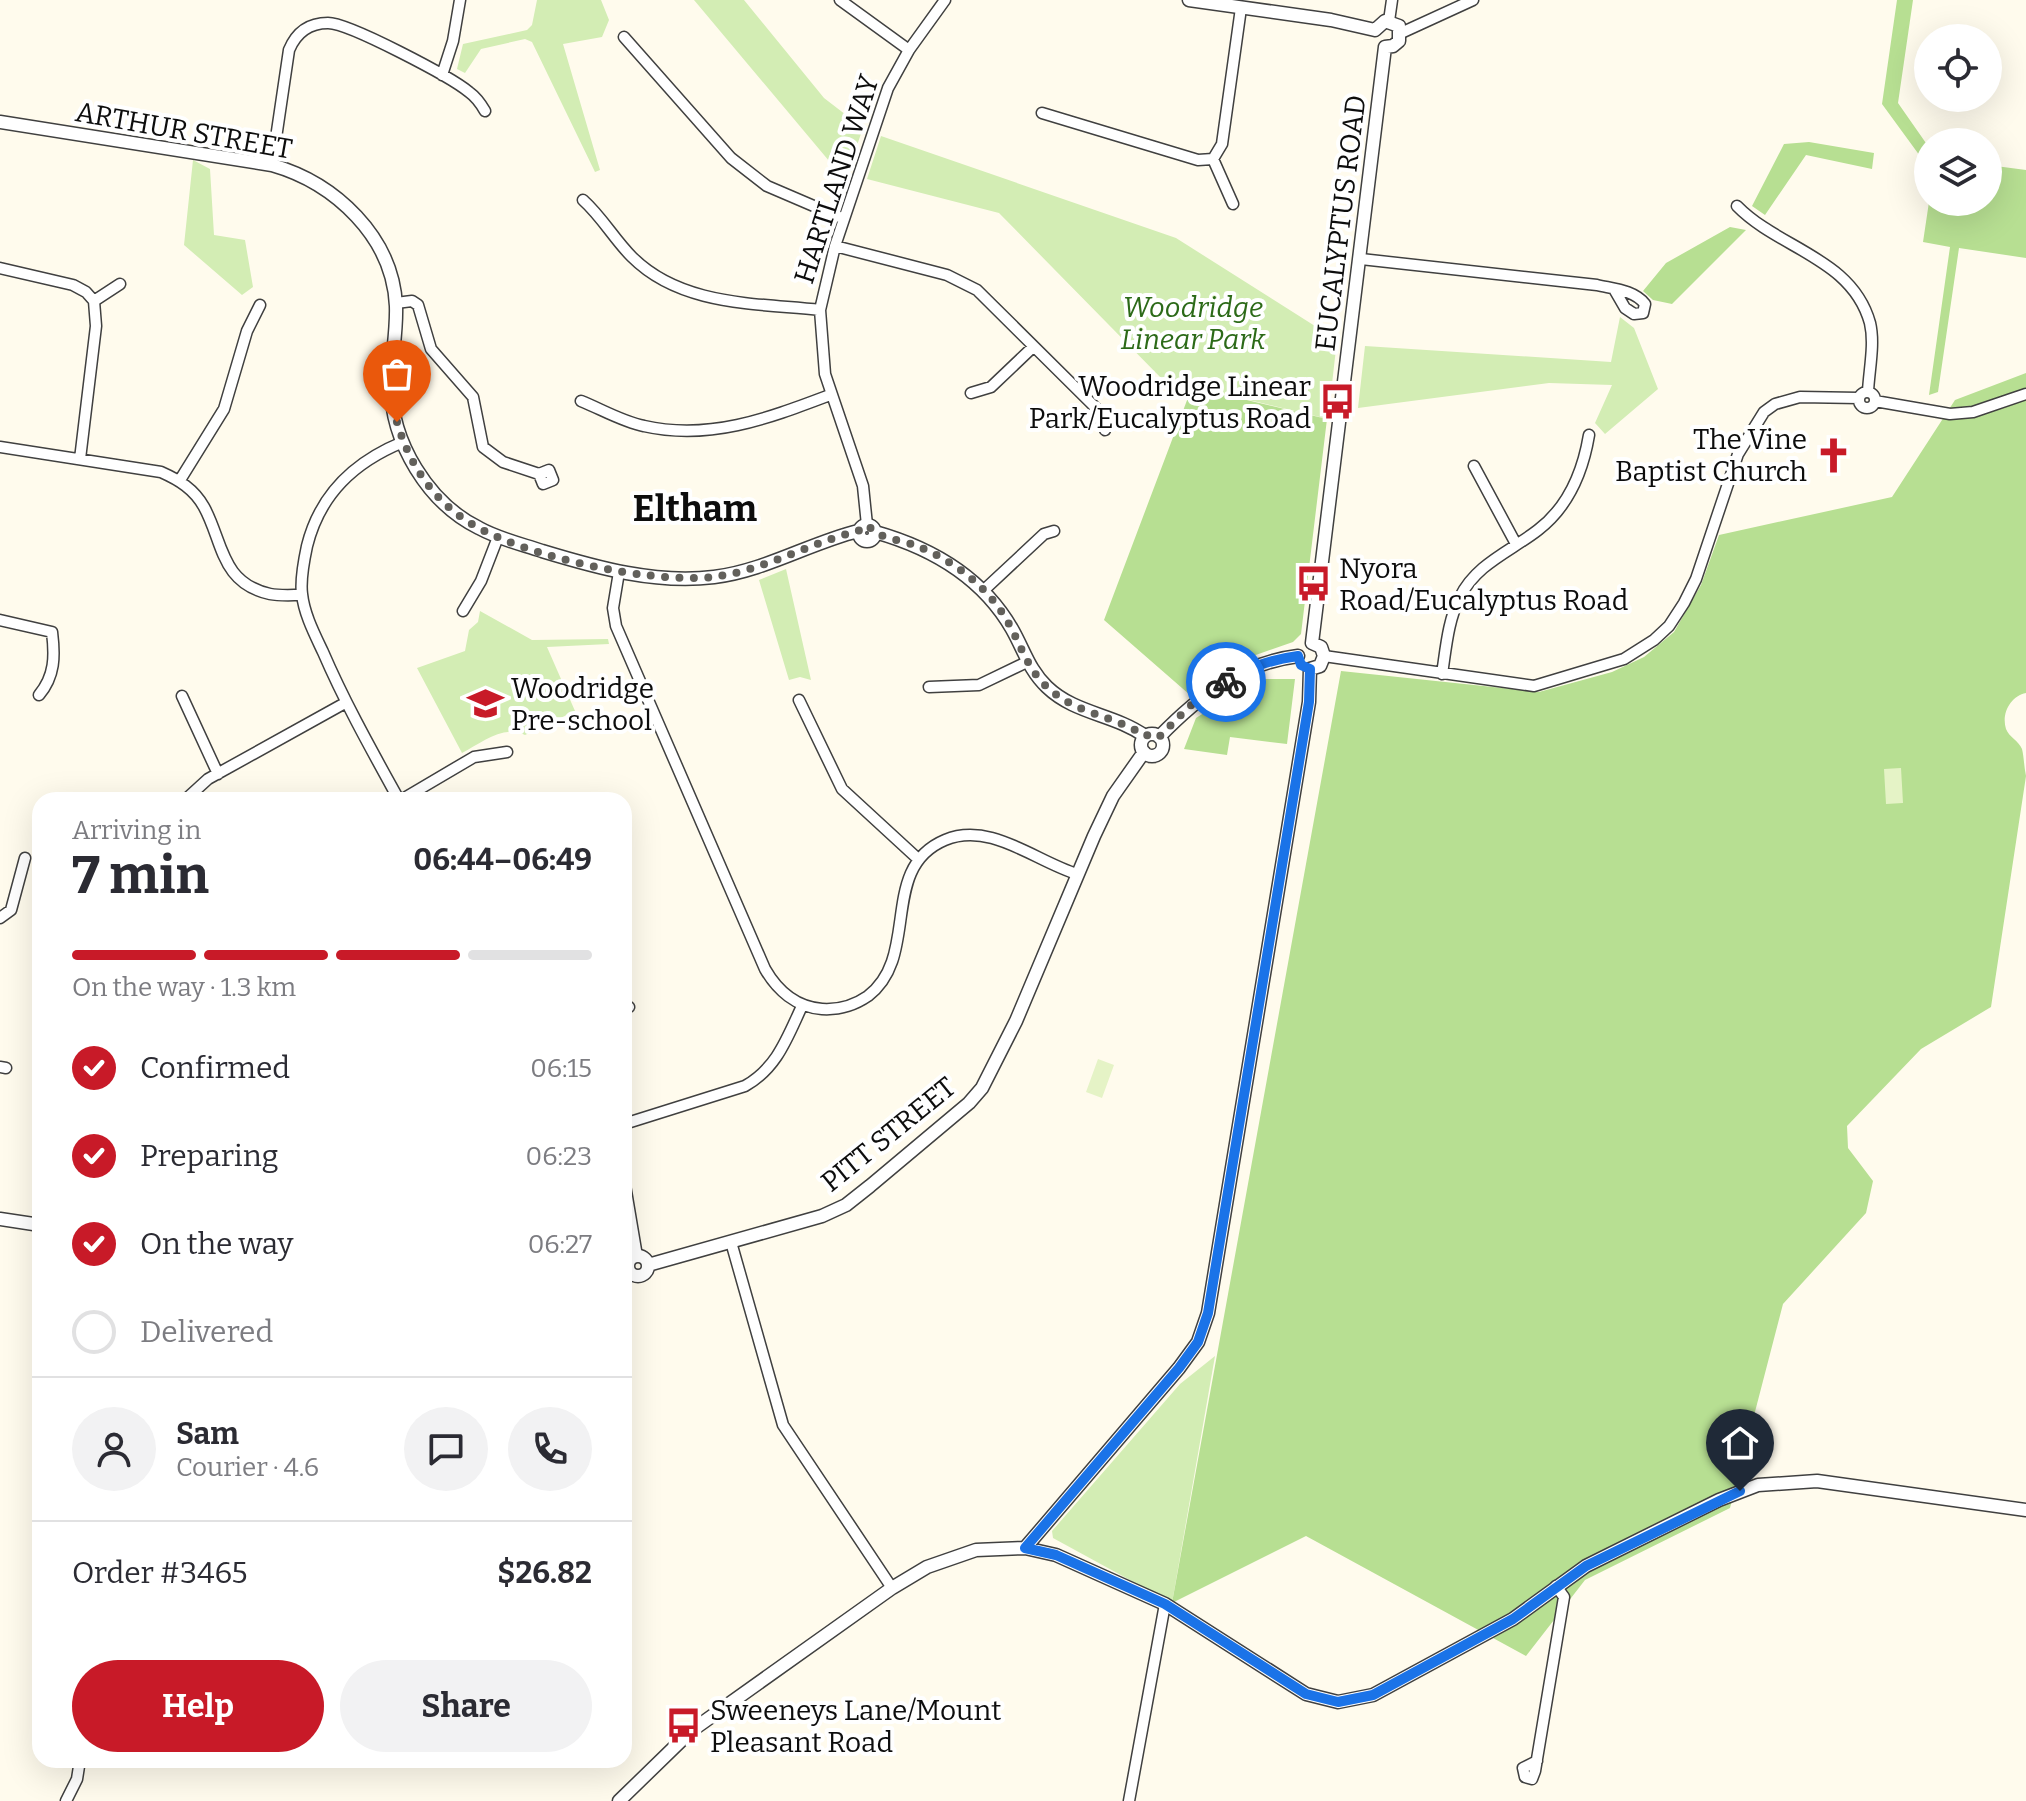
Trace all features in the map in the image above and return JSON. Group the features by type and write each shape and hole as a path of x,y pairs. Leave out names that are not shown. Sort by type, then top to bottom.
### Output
{"street":[{"path":"442,75 453,41 460,0"},
{"path":"840,0 909,50"},
{"name":"HARTLAND WAY","path":"867,533 863,486 830,395 821,353 820,310 835,246 888,88 909,50 945,0"},
{"path":"1189,0 1375,30"},
{"path":"1389,21 1392,0"},
{"path":"1401,33 1473,0"},
{"path":"1213,159 1222,144 1241,8"},
{"path":"1389,21 1399,26 1401,33 1397,44 1385,47 1375,39 1375,30 1381,23 1389,21"},
{"path":"272,165 289,50 304,30 324,23 337,24 442,75 469,91 485,111"},
{"path":"624,37 731,158 767,186 844,219"},
{"name":"EUCALYPTUS ROAD","path":"1312,643 1385,47"},
{"path":"1042,113 1198,160 1213,159"},
{"name":"ARTHUR STREET","path":"0,122 272,165 326,189 356,215 379,251 396,303 392,403 403,442 425,482 440,499 477,528 619,572 673,579 742,572 820,543 867,533 904,541 942,559 984,590 1015,633 1037,677 1061,700 1130,726 1145,736"},
{"path":"1213,159 1233,204"},
{"path":"583,200 633,258 670,284 716,299 820,310"},
{"path":"1737,206 1750,219 1828,265 1852,286 1870,325 1867,397"},
{"path":"835,246 964,282 977,290 1097,409 1105,430"},
{"path":"1361,259 1614,289"},
{"path":"0,268 73,285 94,301 96,326 80,459"},
{"path":"94,301 120,284"},
{"path":"396,303 412,301 418,305 431,349 473,397 483,447 503,462 539,474"},
{"path":"180,480 224,409 247,331 260,305"},
{"path":"971,393 991,387 1033,347"},
{"path":"1324,656 1534,686 1607,665 1639,651 1669,626 1684,603 1696,579 1738,454 1764,412 1775,404 1800,397 1867,397 1950,414 1973,412 2026,394"},
{"path":"581,401 643,426 691,432 727,429 762,420 830,395"},
{"path":"1442,674 1450,623 1460,595 1478,573 1540,529 1571,492 1585,463 1589,435"},
{"path":"395,792 345,703 314,632 302,595 305,556 311,529 322,504 337,484 358,466 403,442"},
{"path":"0,447 161,472 180,480 205,508 218,549 241,579 270,594 302,595"},
{"path":"1474,466 1516,544"},
{"path":"984,590 1044,534 1054,531"},
{"path":"463,611 481,581 498,537"},
{"path":"619,572 613,608 616,626 765,969 773,983 802,1006 842,1008 861,1001 887,976 896,954 906,884 917,858 946,839 975,835 990,837 1077,874"},
{"path":"0,620 52,632 54,663 49,683 39,695"},
{"path":"1312,643 1321,647 1324,656 1320,666 1310,669 1301,665 1298,656 1301,647 1312,643"},
{"path":"1159,737 1190,706 1253,665 1298,656"},
{"path":"929,687 979,685 1027,662"},
{"path":"1025,1548 1179,1368 1198,1342 1208,1313 1309,702 1310,669"},
{"path":"182,696 218,774"},
{"path":"799,700 842,789 917,858"},
{"path":"195,792 218,774 345,703"},
{"path":"1152,734 1159,737 1163,744 1160,752 1152,755 1144,752 1141,744 1145,736 1152,734"},
{"path":"414,792 474,757 507,752"},
{"name":"PITT STREET","path":"648,1265 822,1216 846,1205 969,1103 995,1065 1113,796 1144,752"},
{"path":"4,916 25,858"},
{"path":"632,1121 745,1086 757,1079 777,1058 802,1006"},
{"path":"0,1219 32,1224"},
{"path":"632,1226 637,1256"},
{"path":"731,1242 783,1425 892,1588"},
{"path":"632,1258 644,1258 648,1265 645,1272 638,1276 632,1273"},
{"path":"619,1801 691,1731 892,1588 949,1557 998,1547 1025,1548 1056,1555 1165,1604 1306,1694 1338,1702 1355,1700 1386,1688 1513,1619 1586,1566 1719,1500 1775,1482 1817,1481 2026,1510"},
{"path":"1537,1761 1561,1627 1564,1597 1556,1586"},
{"path":"1129,1801 1165,1604"},
{"path":"66,1801 79,1768"}],"green space":[{"path":"537,0 601,0 609,20 602,37 563,44 600,170 595,172 532,42 525,39 481,49 465,73 457,69 463,44 527,30 532,25"},
{"path":"694,0 744,0 824,98 863,128 845,180"},
{"path":"1897,0 1913,0 1898,103 1915,128 1914,148 1882,104"},
{"name":"Woodridge Linear Park","path":"881,136 1176,238 1337,340 1328,419 1162,379 999,213 867,179"},
{"path":"1809,142 1874,153 1872,169 1806,155 1765,215 1752,206 1784,144"},
{"path":"193,160 210,169 214,235 245,240 253,287 242,295 184,245"},
{"path":"2002,167 2026,170 2026,258 1959,248 1938,392 1929,395 1950,247 1923,242 1927,216 2002,216"},
{"path":"1730,227 1746,230 1672,304 1653,300 1643,291 1666,263"},
{"path":"1620,317 1634,328 1658,389 1605,434 1595,423 1612,385 1549,383 1358,408 1365,346 1611,362"},
{"path":"2026,373 2026,693 2012,701 2006,711 2005,723 2007,732 2022,749 2026,776 1991,1007 1921,1049 1847,1126 1848,1148 1873,1181 1866,1213 1783,1304 1730,1508 1585,1580 1526,1656 1306,1536 1172,1603 1341,671 1539,692 1612,672 1644,657 1674,632 1701,585 1719,535 1892,497 1955,400"},
{"path":"1192,387 1327,419 1301,634 1293,642 1250,657 1190,695 1104,620"},
{"path":"786,569 811,680 800,677 789,680 759,580"},
{"path":"480,611 532,640 608,639 609,644 547,647 575,711 525,735 501,733 462,753 417,668 465,651 469,630 478,622"},
{"path":"1257,679 1295,679 1287,744 1230,737 1227,755 1184,749 1196,718"},
{"path":"1901,768 1903,803 1886,804 1884,769"},
{"path":"1098,1059 1114,1065 1102,1098 1086,1092"},
{"path":"1215,1356 1172,1603 1053,1538 1052,1531 1180,1384"}],"way so far":[{"path":"397,422 412,462 425,482 458,515 498,537 557,556 643,576 673,579 714,577 742,572 798,549 858,531 867,525 875,532 920,547 942,559 984,590 1015,633 1037,677 1061,700 1076,707 1130,726 1145,736 1152,734 1159,737 1190,706 1226,682"}],"place":[{"name":"Woodridge Linear Park/Eucalyptus Road","path":"1337,402"},
{"name":"The Vine Baptist Church","path":"1833,455"},
{"name":"Nyora Road/Eucalyptus Road","path":"1313,584"},
{"name":"Woodridge Pre-school","path":"485,704"},
{"name":"Sweeneys Lane/Mount Pleasant Road","path":"684,1726"}],"district":[{"name":"Eltham","path":"695,508"}],"route":[{"path":"1226,682 1253,665 1270,659 1298,656 1301,665 1310,669 1309,702 1208,1313 1198,1342 1179,1368 1025,1548 1056,1555 1165,1604 1200,1623 1306,1694 1338,1702 1373,1695 1513,1619 1586,1566 1740,1491"}]}
